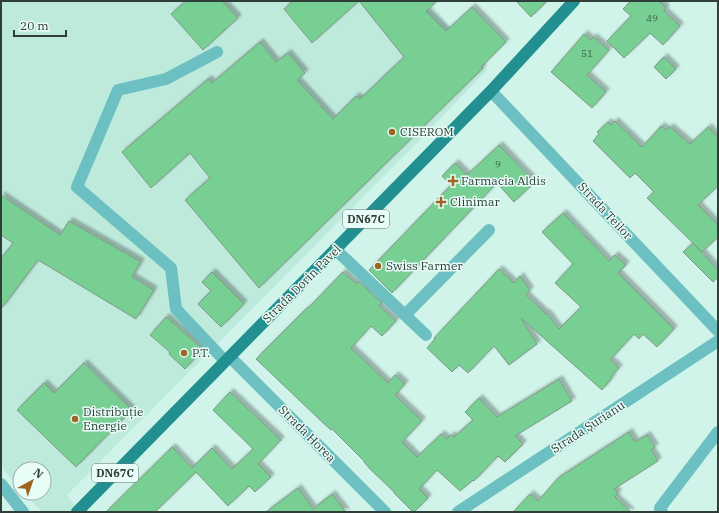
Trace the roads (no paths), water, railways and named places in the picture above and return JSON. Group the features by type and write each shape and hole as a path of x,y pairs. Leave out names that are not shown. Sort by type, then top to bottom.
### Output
{"main road":[{"name":"Strada Dorin Pavel","path":"77,512 492,91 574,1"}],"street":[{"name":"Strada Horea","path":"217,52 166,79 118,90 77,187 171,268 176,309 385,512"},
{"name":"Strada Teilor","path":"492,91 718,332"},
{"path":"405,316 489,230"},
{"path":"336,249 426,335"},
{"name":"Strada Șurianu","path":"458,512 718,341"},
{"path":"662,512 660,508 718,432"},
{"path":"1,484 23,512"}],"place":[{"name":"CISEROM","path":"392,132"},
{"name":"Farmacia Aldis","path":"453,181"},
{"name":"Clinimar","path":"441,202"},
{"name":"Swiss Farmer","path":"378,266"},
{"name":"P.T.","path":"184,353"},
{"name":"Distribuție Energie","path":"75,419"}]}
